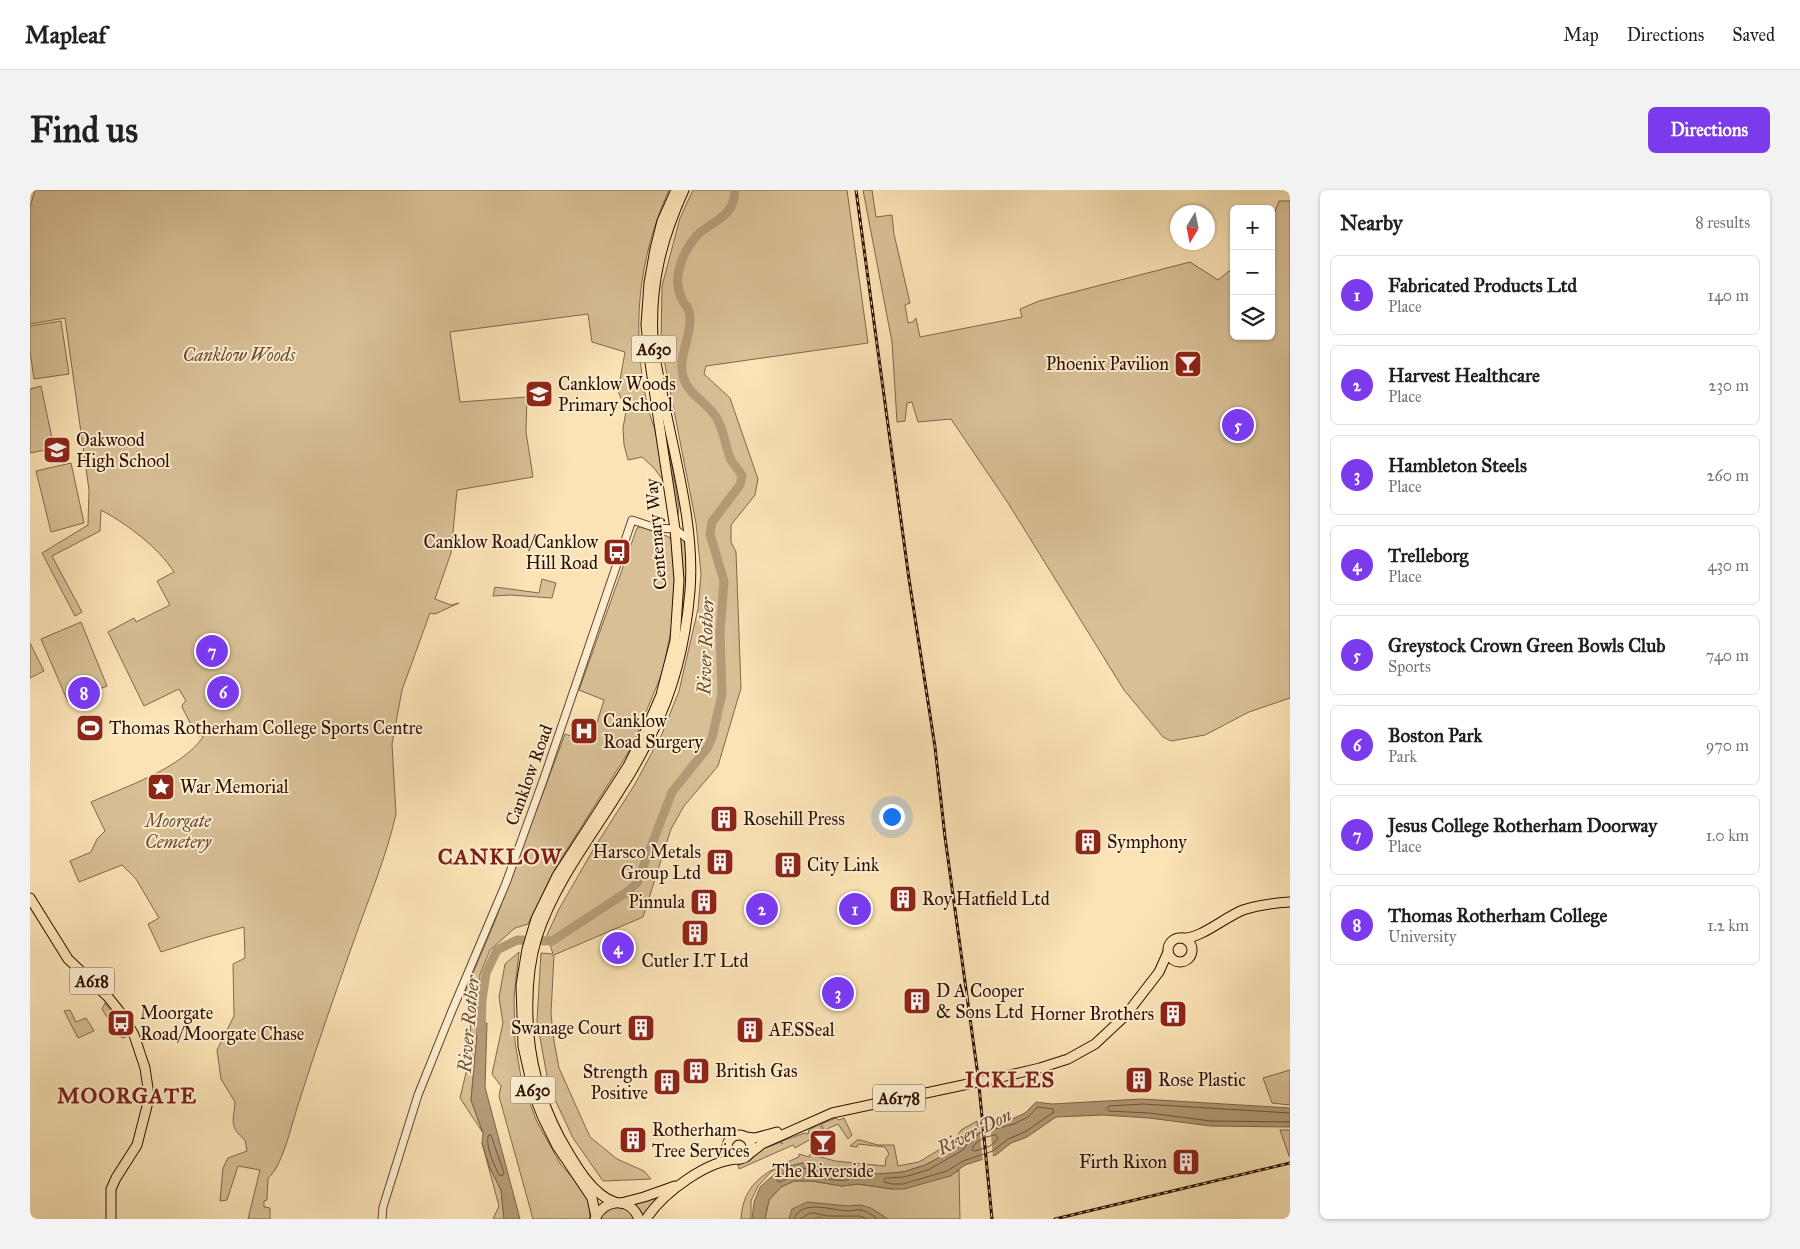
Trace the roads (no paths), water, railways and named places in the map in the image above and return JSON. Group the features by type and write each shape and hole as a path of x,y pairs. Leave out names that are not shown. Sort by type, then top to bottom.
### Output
{"main road":[{"name":"Centenary Way","path":"595,1218 592,1198 551,1134 530,1082 523,1046 521,1002 530,949 557,876 628,766 661,695 675,641 679,580 675,529 649,357 646,325 648,283 655,249 662,220 676,190"},
{"name":"A630","path":"684,190 669,223 661,253 655,282 652,314 656,362 688,539"},
{"path":"675,529 681,522 684,510"},
{"name":"Centenary Way","path":"540,920 575,859 624,784 653,732 665,703 679,655 687,611 691,570 688,539"},
{"name":"A618","path":"30,898 68,959 108,997 124,1017 136,1040 145,1068 148,1088 147,1106 137,1145 111,1189 111,1219"},
{"path":"1200,934 1188,960 1178,962 1172,959 1168,952 1171,942 1178,938 1191,938 1244,910 1262,905 1290,902"},
{"path":"1182,938 1189,942 1193,952"},
{"name":"Centenary Way","path":"530,949 528,1030 532,1059 543,1100 559,1135 575,1163 598,1193 608,1200 618,1203"},
{"name":"A6178","path":"646,1219 659,1203 713,1164 730,1159 740,1159 757,1147 798,1126 832,1113 1001,1077 1068,1059 1095,1044 1125,1016 1159,972 1168,952"},
{"name":"A6178","path":"1159,972 1178,962"},
{"name":"A6178","path":"713,1164 735,1136 754,1138 798,1126"},
{"path":"745,1137 751,1144 749,1154"},
{"path":"728,1145 730,1155 740,1159"},
{"name":"A6178","path":"618,1203 644,1197 683,1184"},
{"name":"A630","path":"595,1218 606,1206 618,1203 631,1207 639,1219"}],"street":[{"name":"Canklow Road","path":"382,1219 383,1207 418,1095 506,883 566,717 632,520 656,528 675,529"},
{"path":"675,529 688,539"}],"water":[{"path":"478,1023 487,1023 485,1087 520,1219 504,1219 501,1190 490,1168 482,1143 483,1133 471,1100"},
{"name":"River Don","path":"1142,1099 1290,1108 1290,1127 1211,1126 1149,1118 1103,1115 1056,1117 1027,1137 1011,1143 996,1155 965,1165 950,1176 904,1189 858,1184 842,1186 812,1181 794,1181 781,1187 769,1200 765,1219 752,1219 754,1202 760,1187 780,1169 802,1163 839,1170 879,1174 903,1172 925,1165 952,1151 960,1146 965,1137 978,1128 1012,1119 1025,1113 1036,1102 1052,1104"},
{"path":"807,1202 848,1206 861,1205 871,1208 888,1219 823,1219 820,1217 814,1219 789,1219 792,1209"}],"waterway":[{"name":"River Rother","path":"481,1033 482,1000 486,973 497,950 517,940 552,941 627,892 637,883 672,792 708,747 712,738 722,694 720,633 724,581 710,534 712,522 740,485 742,476 731,460 717,419 710,409 688,387 683,376 682,362 690,315 679,290 678,276 681,261 691,243 703,230 718,221 730,209 735,190"}],"railway":[{"path":"856,190 909,579 935,747 945,837 978,1076 992,1219"},
{"path":"1055,1219 1290,1163"}],"place":[{"name":"Phoenix Pavilion","path":"1188,364"},
{"name":"Canklow Woods Primary School","path":"539,394"},
{"name":"Greystock Crown Green Bowls Club","path":"1238,425"},
{"name":"Oakwood High School","path":"57,450"},
{"name":"Canklow Road/Canklow Hill Road","path":"617,552"},
{"name":"Jesus College Rotherham Doorway","path":"212,651"},
{"name":"Boston Park","path":"223,692"},
{"name":"Thomas Rotherham College","path":"84,693"},
{"name":"Thomas Rotherham College Sports Centre","path":"90,728"},
{"name":"Canklow Road Surgery","path":"584,731"},
{"name":"War Memorial","path":"161,787"},
{"name":"Rosehill Press","path":"724,819"},
{"name":"Symphony","path":"1088,842"},
{"name":"Harsco Metals Group Ltd","path":"720,862"},
{"name":"City Link","path":"788,865"},
{"name":"Roy Hatfield Ltd","path":"903,899"},
{"name":"Pinnula","path":"704,902"},
{"name":"Harvest Healthcare","path":"762,909"},
{"name":"Fabricated Products Ltd","path":"855,909"},
{"name":"Cutler I.T Ltd","path":"695,933"},
{"name":"Trelleborg","path":"618,948"},
{"name":"Hambleton Steels","path":"838,993"},
{"name":"D A Cooper & Sons Ltd","path":"917,1001"},
{"name":"Horner Brothers","path":"1173,1014"},
{"name":"Moorgate Road/Moorgate Chase","path":"121,1023"},
{"name":"Swanage Court","path":"641,1028"},
{"name":"AESSeal","path":"750,1030"},
{"name":"British Gas","path":"696,1071"},
{"name":"Rose Plastic","path":"1139,1080"},
{"name":"Strength Positive","path":"667,1082"},
{"name":"Rotherham Tree Services","path":"633,1140"},
{"name":"The Riverside","path":"823,1143"},
{"name":"Firth Rixon","path":"1186,1162"}],"district":[{"name":"CANKLOW","path":"500,856"},
{"name":"ICKLES","path":"1010,1079"},
{"name":"MOORGATE","path":"127,1095"}],"park label":[{"name":"Canklow Woods","path":"239,355"},
{"name":"Moorgate Cemetery","path":"178,831"}]}
